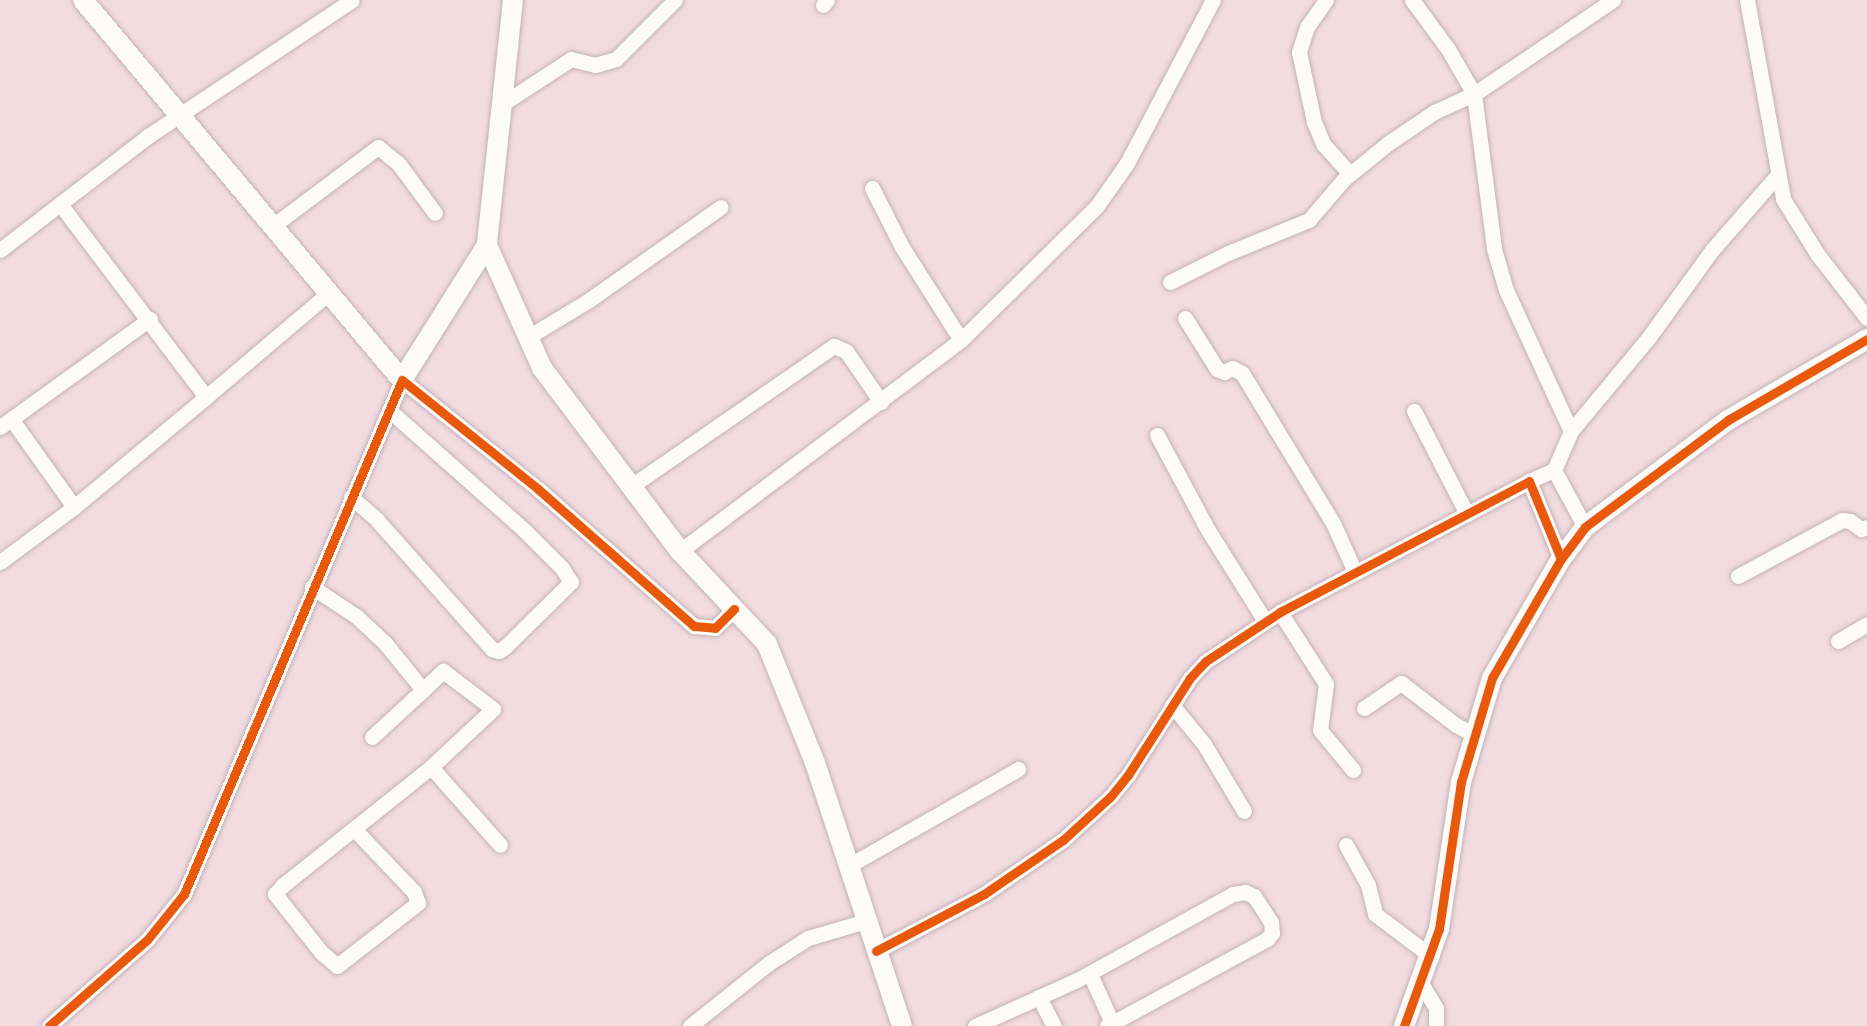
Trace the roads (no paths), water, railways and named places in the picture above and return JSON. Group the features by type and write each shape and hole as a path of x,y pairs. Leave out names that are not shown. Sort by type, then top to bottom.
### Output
{"street":[{"path":"83,0 182,114 402,380 538,489 694,626 724,619"},
{"path":"0,250 182,114 352,0"},
{"path":"48,1026 147,940 183,896 312,586 402,380 487,245 499,106 513,0"},
{"path":"499,106 571,58 595,65 616,58 675,0"},
{"path":"680,551 961,340 1097,206 1127,163 1213,0"},
{"path":"1326,0 1306,27 1299,52 1314,122 1324,145 1350,174"},
{"path":"1412,0 1448,49 1474,94 1494,249 1506,290 1571,430"},
{"path":"1170,282 1228,253 1309,220 1350,174 1434,112 1474,94 1613,0"},
{"path":"1747,0 1776,177 1796,222 1867,318"},
{"path":"274,225 378,147 398,163 435,213"},
{"path":"876,951 984,894 1063,840 1112,796 1172,705 1206,661 1280,612 1554,470 1571,430 1649,337 1712,250 1776,177"},
{"path":"872,188 902,247 961,340"},
{"path":"60,204 150,319 206,397"},
{"path":"528,337 589,300 721,207"},
{"path":"487,245 542,368 680,551 724,619 767,644 796,712 848,866 850,924 876,951 902,1026"},
{"path":"0,562 74,507 330,292"},
{"path":"1185,318 1217,369 1224,372 1232,368 1242,373 1333,523 1355,572"},
{"path":"74,507 6,423 150,319"},
{"path":"1404,1026 1432,957 1461,782 1492,678 1561,559 1585,527 1728,420 1867,339"},
{"path":"630,487 834,346 846,351 881,402"},
{"path":"351,496 377,520 492,649 499,651 505,647 571,582 562,568 523,530 389,410"},
{"path":"1414,411 1467,514"},
{"path":"1157,435 1208,530 1265,621"},
{"path":"1554,470 1585,527"},
{"path":"1529,481 1561,559"},
{"path":"1738,576 1842,520 1861,529 1867,527"},
{"path":"312,586 356,616 385,643 423,690"},
{"path":"1280,612 1326,684 1320,730 1353,770"},
{"path":"1838,641 1867,624"},
{"path":"354,829 414,892 418,903 337,966 321,952 275,894 354,829 431,767 493,709 443,671 372,737"},
{"path":"1364,708 1401,683 1456,725 1475,735"},
{"path":"1172,705 1204,744 1244,811"},
{"path":"431,767 500,845"},
{"path":"848,866 1018,769"},
{"path":"1346,845 1368,885 1375,914 1432,957"},
{"path":"977,1025 1090,974 1233,894 1245,892 1254,896 1271,922 1272,933 1267,939 1110,1025 1090,974"},
{"path":"690,1026 769,963 808,938 850,924"},
{"path":"1421,983 1434,1002 1436,1026"},
{"path":"1038,998 1054,1026"}]}
